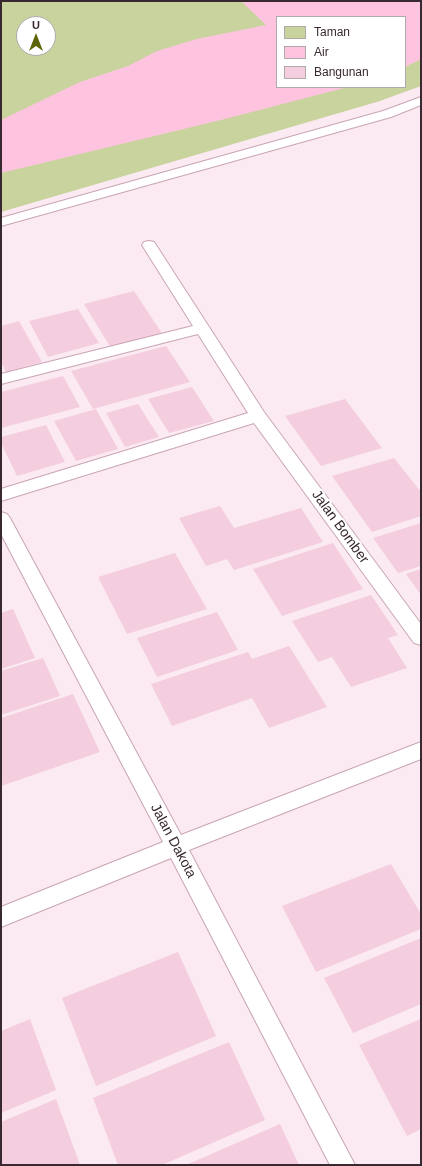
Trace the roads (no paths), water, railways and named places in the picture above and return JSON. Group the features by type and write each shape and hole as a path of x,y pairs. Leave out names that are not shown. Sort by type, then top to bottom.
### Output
{"lane":[{"path":"1,222 387,114 421,101"},
{"name":"Jalan Bomber","path":"149,245 201,329 258,416 421,638"},
{"path":"1,379 201,329"},
{"path":"1,495 258,416"},
{"name":"Jalan Dakota","path":"1,518 176,846 343,1165"},
{"path":"1,917 176,846 421,750"}],"water":[{"path":"241,1 421,1 421,59 406,66 406,16 276,16 276,88 344,88 221,120 1,173 1,120 80,82 128,66 157,51 197,39 266,25"}]}
